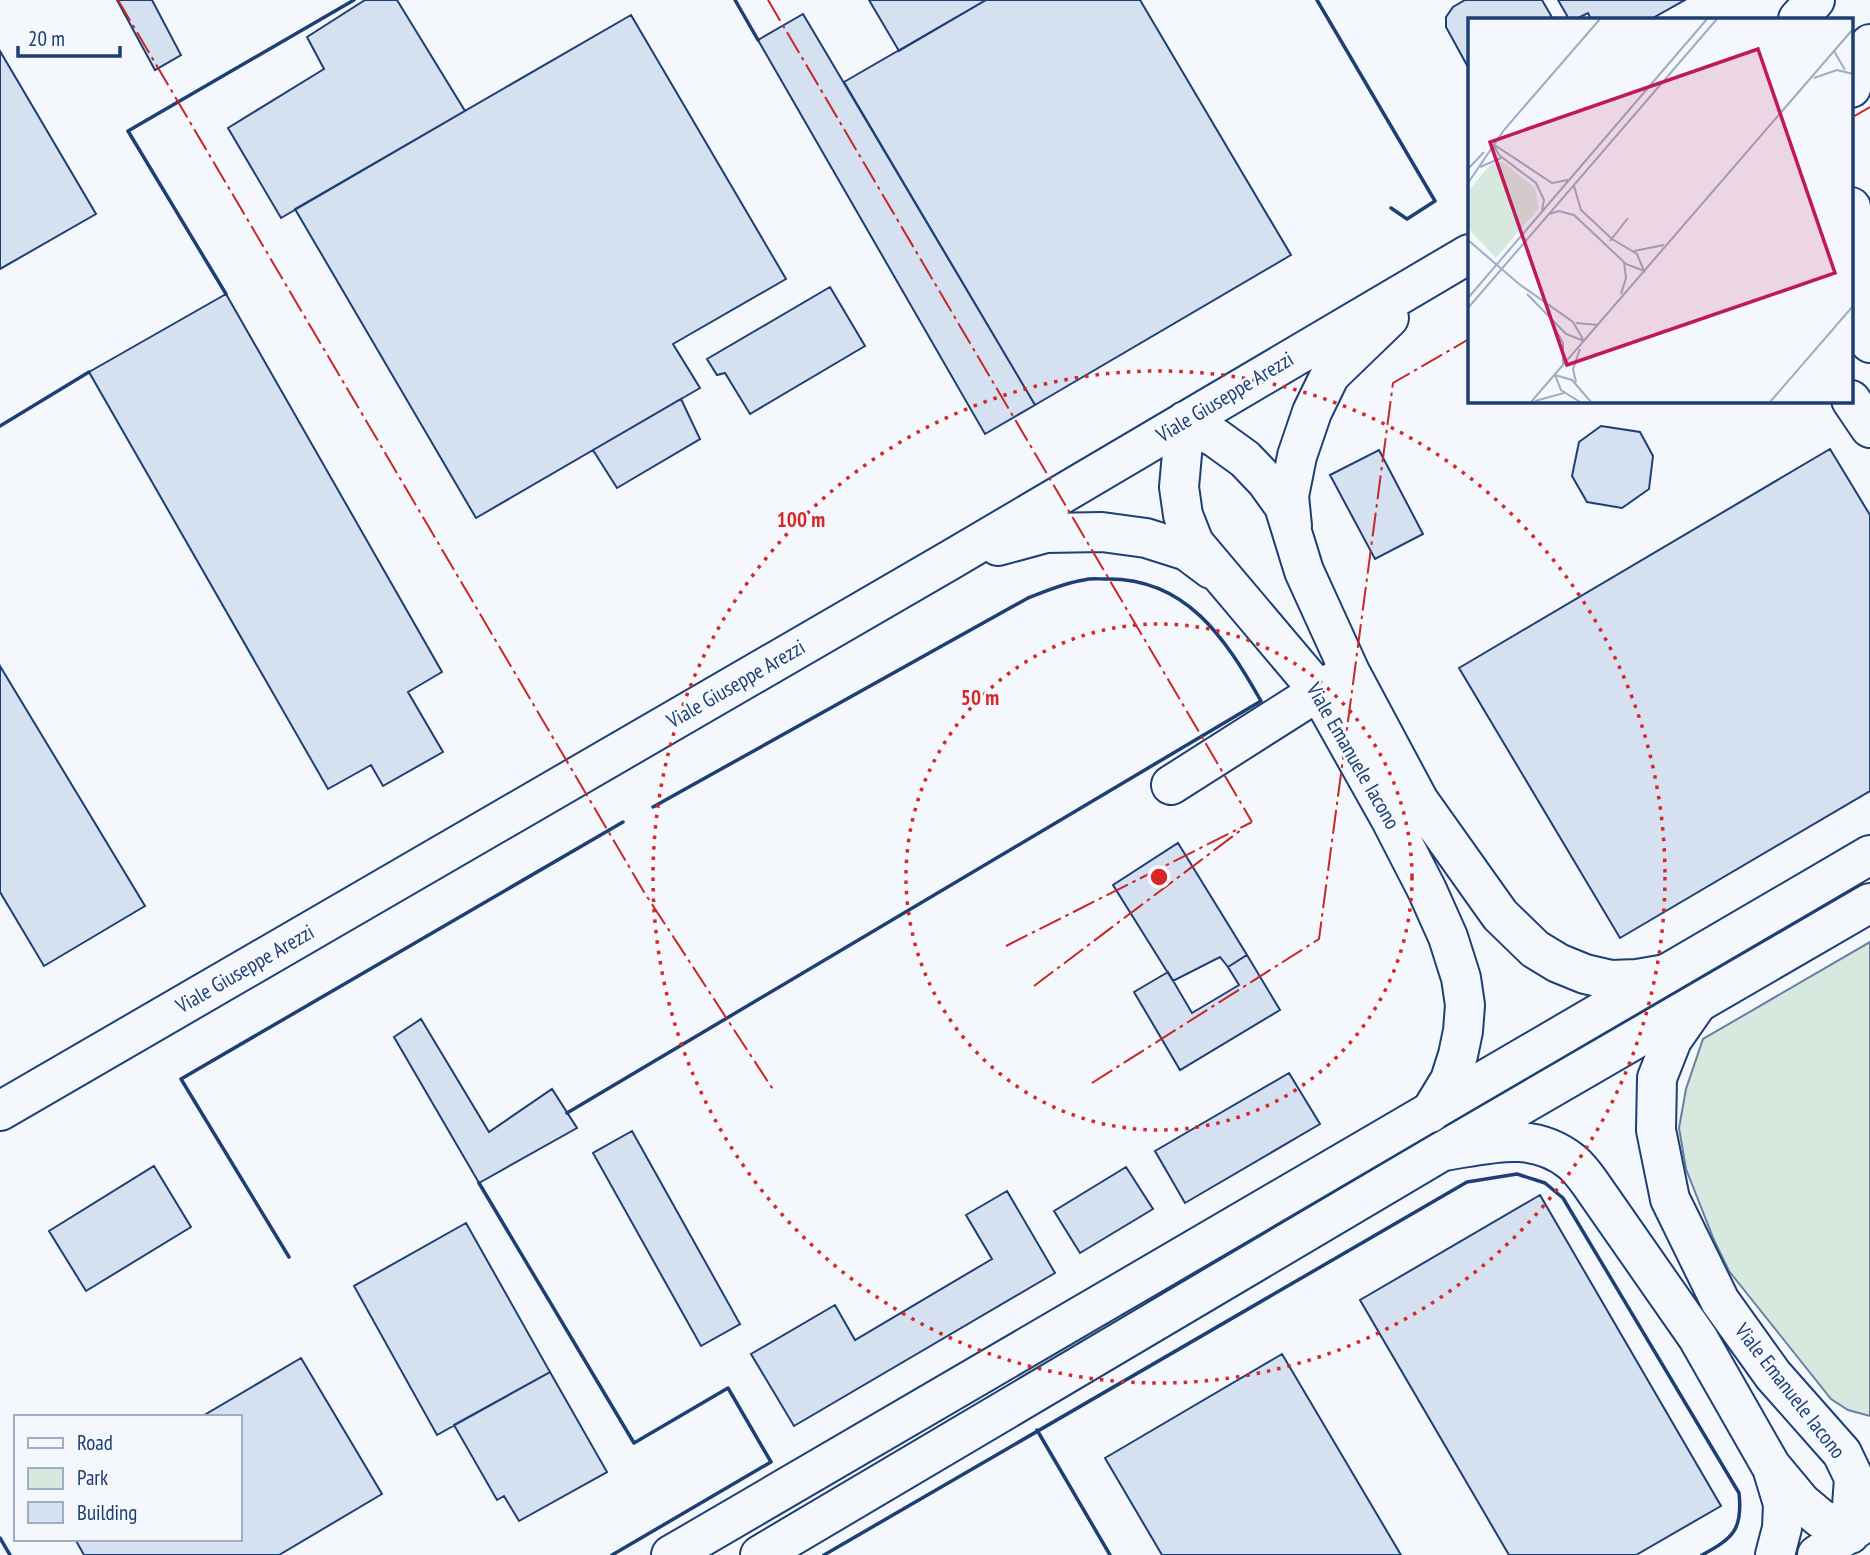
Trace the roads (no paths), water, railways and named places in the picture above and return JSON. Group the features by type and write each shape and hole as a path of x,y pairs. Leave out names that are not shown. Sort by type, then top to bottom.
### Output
{"street":[{"path":"1799,18 1815,0"},
{"path":"1853,28 1870,18"},
{"path":"1853,83 1870,44"},
{"path":"1853,221 1859,263 1870,297"},
{"name":"Viale Giuseppe Arezzi","path":"0,1111 952,559 1468,255"},
{"path":"1293,536 1289,496 1297,456 1312,412 1330,375 1435,274"},
{"path":"1853,307 1870,343"},
{"path":"1852,402 1870,428"},
{"path":"1185,421 1216,438 1244,459 1266,481 1284,506 1334,681 1513,930 1535,949 1558,963 1586,974 1611,980 1666,974"},
{"name":"Viale Emanuele Iacono","path":"1185,421 1179,486 1183,515 1194,543 1222,577 1334,681 1391,820 1448,936 1461,978 1465,1006 1464,1031 1450,1080 1430,1113"},
{"path":"952,559 1046,533 1102,532 1146,538 1187,551 1222,577"},
{"path":"1171,785 1334,681"},
{"path":"671,1555 1870,855"},
{"path":"760,1555 1441,1152 1870,904"},
{"name":"Viale Emanuele Iacono","path":"1441,1152 1505,1141 1541,1144 1572,1163 1591,1183 1698,1338 1772,1466 1801,1502 1820,1518 1864,1526 1854,1478 1842,1453 1773,1375 1720,1301 1670,1199 1656,1130 1657,1078 1672,1040 1697,1004"},
{"path":"1819,1428 1870,1440"},
{"path":"1772,1466 1783,1504 1782,1528 1775,1555"},
{"path":"1816,1555 1864,1526"}]}
